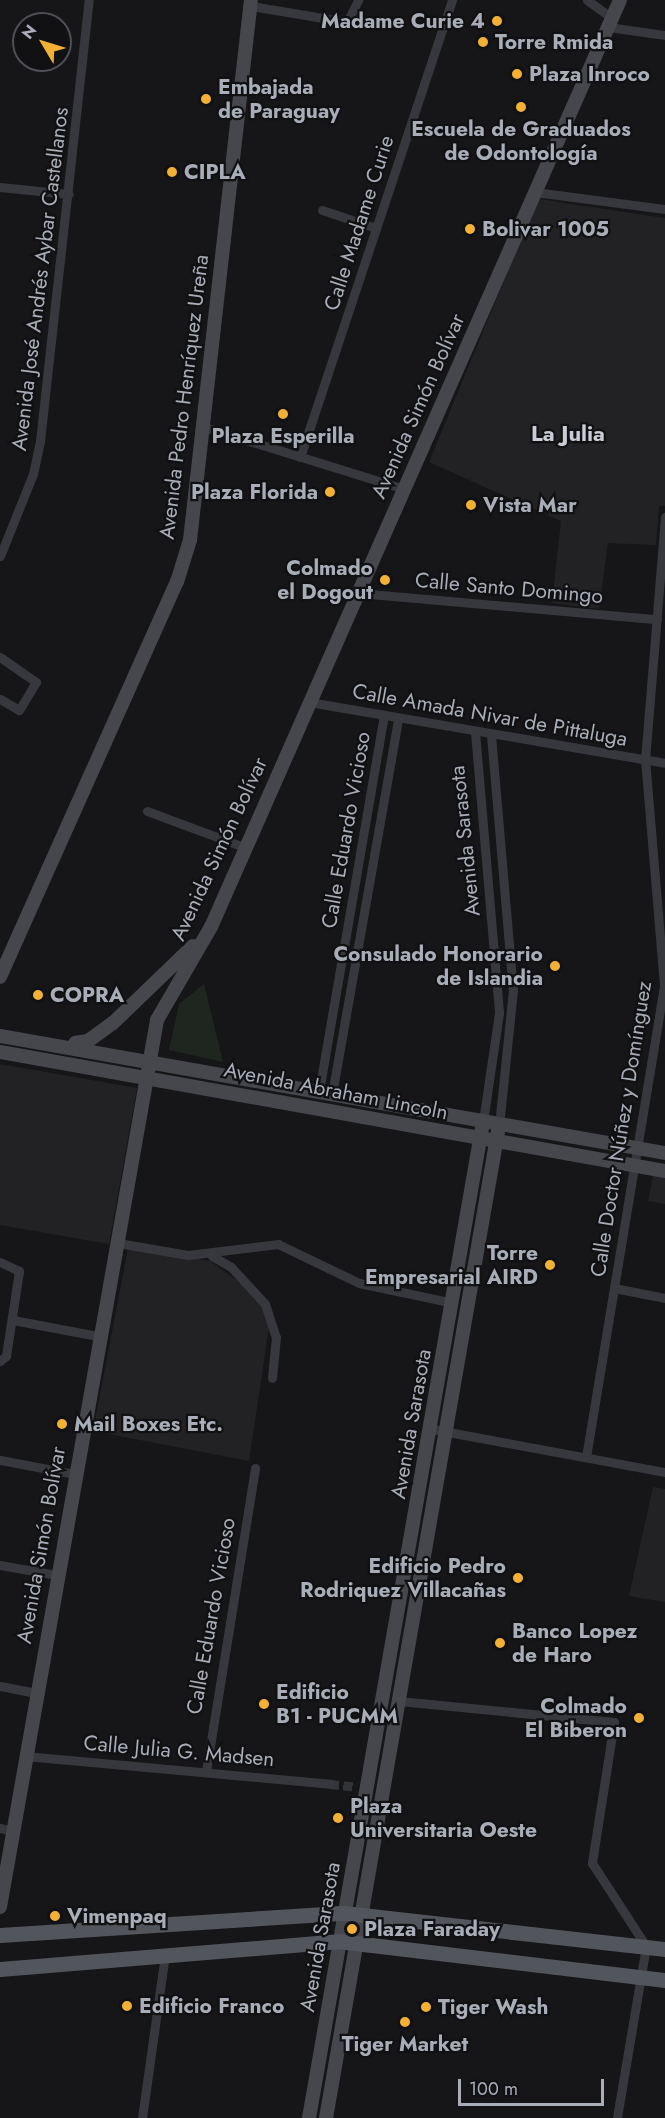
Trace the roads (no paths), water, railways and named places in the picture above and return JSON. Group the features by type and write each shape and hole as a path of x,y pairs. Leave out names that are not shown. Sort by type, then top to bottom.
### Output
{"main road":[{"name":"Avenida Simón Bolívar","path":"0,1907 7,1829 25,1756 37,1693 98,1336 118,1243 161,1006 211,927 244,847 620,0"},
{"name":"Avenida Pedro Henríquez Ureña","path":"0,978 177,582 194,523 251,3"},
{"path":"61,1043 99,1034 211,927"},
{"name":"Avenida Abraham Lincoln","path":"0,1036 61,1043 150,1058 499,1126 665,1153"},
{"name":"Avenida Abraham Lincoln","path":"0,1052 324,1109 497,1143 665,1171"},
{"path":"324,1109 326,1093"},
{"name":"Avenida Sarasota","path":"439,1430 453,1303 483,1122"},
{"name":"Avenida Sarasota","path":"326,2118 355,1943 352,1914 363,1788 424,1514 499,1126"},
{"name":"Avenida Sarasota","path":"309,2118 338,1941 352,1914 399,1701 424,1514"},
{"path":"0,1935 352,1914 665,1949"},
{"path":"0,1969 338,1941 665,1980"}],"street":[{"name":"Avenida José Andrés Aybar Castellanos","path":"0,556 37,458 69,194 89,0"},
{"path":"251,3 346,22 358,0"},
{"name":"Calle Madame Curie","path":"300,457 452,0"},
{"path":"587,0 610,22 665,35"},
{"path":"0,187 69,194"},
{"path":"535,192 665,208"},
{"path":"322,210 376,228"},
{"path":"204,427 404,489"},
{"name":"Calle Doctor Núñez y Domínguez","path":"586,1457 636,1166 663,985 663,939 645,759 665,517"},
{"name":"Calle Santo Domingo","path":"358,593 657,619"},
{"path":"0,657 36,682 19,710 0,699"},
{"name":"Calle Amada Nivar de Pittaluga","path":"309,702 665,763"},
{"name":"Calle Eduardo Vicioso","path":"326,1093 345,943 384,716"},
{"name":"Calle Eduardo Vicioso","path":"326,1093 359,945 398,718"},
{"name":"Avenida Sarasota","path":"475,732 496,947 500,1013 483,1122"},
{"name":"Avenida Sarasota","path":"491,735 514,1015 499,1126"},
{"path":"147,812 244,847"},
{"path":"485,826 499,824"},
{"path":"345,943 359,945"},
{"path":"496,947 510,945"},
{"path":"118,1243 210,1255 278,1244 359,1283 453,1303"},
{"path":"210,1255 231,1267 265,1304 276,1337 272,1378"},
{"path":"0,1263 19,1271 13,1320 0,1361"},
{"path":"614,1287 665,1298"},
{"path":"13,1320 98,1336"},
{"path":"439,1430 665,1472"},
{"path":"0,1460 74,1474"},
{"name":"Calle Eduardo Vicioso","path":"206,1771 255,1468"},
{"path":"0,1565 57,1575"},
{"path":"0,1686 37,1693"},
{"path":"399,1701 614,1722 592,1863 646,1946 617,2118"},
{"name":"Calle Julia G. Madsen","path":"25,1756 330,1784"},
{"path":"142,2118 165,1954"}],"tunnel":[{"path":"330,1784 357,1787"}],"place":[{"name":"Madame Curie 4","path":"497,21"},
{"name":"Torre Rmida","path":"483,42"},
{"name":"Plaza Inroco","path":"517,74"},
{"name":"Embajada de Paraguay","path":"206,99"},
{"name":"Escuela de Graduados de Odontología","path":"521,107"},
{"name":"CIPLA","path":"172,172"},
{"name":"Bolivar 1005","path":"470,229"},
{"name":"Plaza Esperilla","path":"283,414"},
{"name":"Plaza Florida","path":"330,492"},
{"name":"Vista Mar","path":"471,505"},
{"name":"Colmado el Dogout","path":"385,580"},
{"name":"Consulado Honorario de Islandia","path":"555,966"},
{"name":"COPRA","path":"38,995"},
{"name":"Torre Empresarial AIRD","path":"550,1265"},
{"name":"Mail Boxes Etc.","path":"62,1424"},
{"name":"Edificio Pedro Rodriquez Villacañas","path":"518,1578"},
{"name":"Banco Lopez de Haro","path":"500,1643"},
{"name":"Edificio B1 - PUCMM","path":"264,1704"},
{"name":"Colmado El Biberon","path":"639,1718"},
{"name":"Plaza Universitaria Oeste","path":"338,1818"},
{"name":"Vimenpaq","path":"55,1916"},
{"name":"Plaza Faraday","path":"352,1929"},
{"name":"Edificio Franco","path":"127,2006"},
{"name":"Tiger Wash","path":"426,2007"},
{"name":"Tiger Market","path":"405,2022"}],"district":[{"name":"La Julia","path":"568,434"}]}
